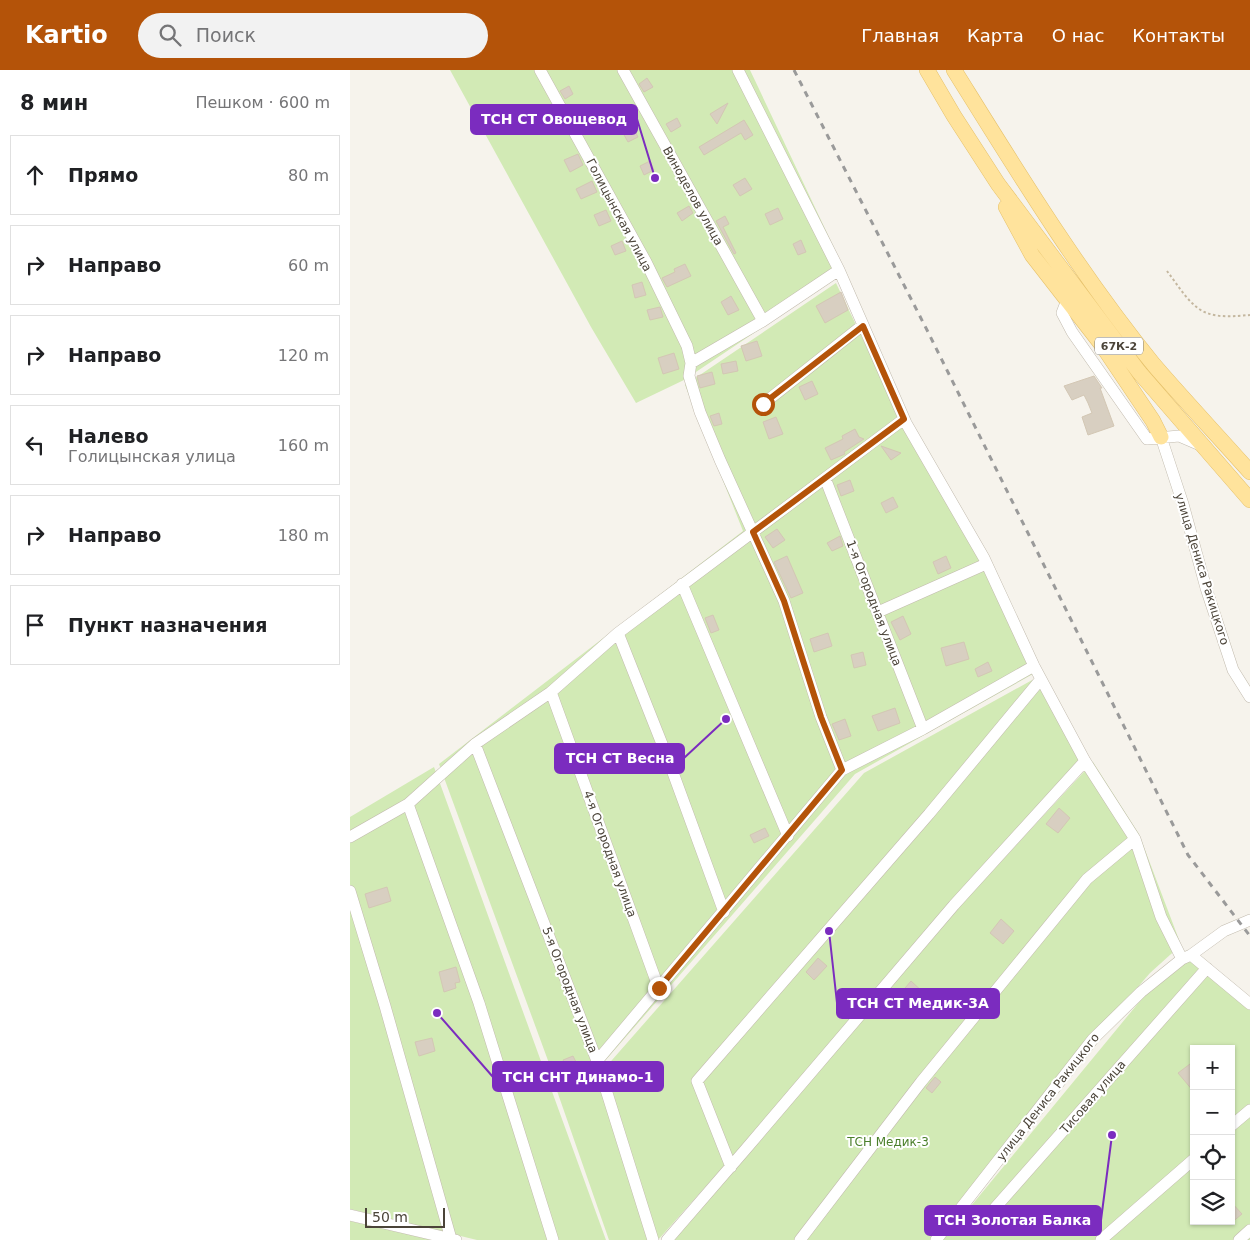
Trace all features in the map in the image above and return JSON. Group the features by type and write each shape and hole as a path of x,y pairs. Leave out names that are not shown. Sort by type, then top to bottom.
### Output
{"main road":[{"name":"67К-2","path":"927,70 998,184 1139,372 1250,500"},
{"name":"67К-2","path":"954,70 1044,215 1089,278 1154,364 1250,472"},
{"path":"998,184 1003,201 1032,255 1102,346 1161,437"}],"street":[{"name":"Голицынская улица","path":"540,70 646,262 687,346 691,363 689,376 700,412 753,532"},
{"name":"Виноделов улица","path":"623,70 763,321"},
{"path":"738,70 839,270 904,419 986,564 1034,666 1085,761 1135,839 1161,917 1187,957 1207,968 1250,1004"},
{"path":"691,363 763,321 839,270"},
{"path":"763,404 863,326"},
{"path":"350,837 408,804 475,744 550,692 618,633 904,419"},
{"path":"1161,437 1179,436 1202,445"},
{"name":"улица Дениса Ракицкого","path":"1161,437 1183,504 1206,588 1233,670 1250,696"},
{"name":"1-я Огородная улица","path":"825,478 923,729"},
{"path":"753,532 784,601 821,717 842,770"},
{"path":"878,612 986,564"},
{"path":"682,584 788,836"},
{"path":"618,633 668,759 724,912"},
{"path":"597,1061 842,770 923,729 1034,666"},
{"path":"731,1167 697,1082 929,814 1041,679"},
{"name":"4-я Огородная улица","path":"550,692 659,988"},
{"name":"5-я Огородная улица","path":"475,744 597,1061 653,1240"},
{"path":"667,1240 954,905 1085,761"},
{"path":"408,804 480,1003 553,1240"},
{"path":"800,1240 921,1082 1087,879 1135,839"},
{"path":"350,891 454,1239 350,1215"},
{"name":"улица Дениса Ракицкого","path":"936,1240 1092,1039 1140,992 1224,931 1250,920"},
{"name":"Тисовая улица","path":"979,1226 1207,968"},
{"path":"1235,1123 1250,1110"},
{"path":"1101,1240 1190,1162"},
{"path":"1239,1240 1250,1230"}],"path":[{"path":"1167,271 1193,304 1207,314 1226,316 1250,315"}],"green space":[{"path":"450,70 750,70 846,273 684,380 636,403 591,327"},
{"path":"836,283 907,432 986,572 1033,674 855,774 604,1062 557,1085 439,764 743,531 685,385"},
{"path":"1043,674 1088,757 658,1240 609,1240 556,1088 605,1068 864,773"},
{"name":"ТСН Медик-3","path":"1093,762 1139,834 1181,945 1150,973 1093,1039 936,1240 673,1240 960,906"},
{"path":"434,767 606,1240 477,1240 350,1209 350,817"},
{"path":"1182,950 1250,1009 1250,1240 943,1240"},
{"path":"350,1221 432,1240 350,1240"}],"building":[{"path":"647,78 653,87 644,92 639,84"},
{"path":"569,86 573,94 565,99 560,91"},
{"path":"728,103 717,124 710,114"},
{"path":"677,118 681,126 671,132 666,124"},
{"path":"744,120 753,135 745,140 741,133 704,155 699,147"},
{"path":"633,127 638,137 628,142 623,133"},
{"path":"578,154 583,165 570,172 564,160"},
{"path":"650,161 654,170 644,175 640,166"},
{"path":"745,178 752,189 740,196 733,185"},
{"path":"592,181 597,192 581,199 576,189"},
{"path":"689,206 693,213 682,221 677,213"},
{"path":"778,208 783,219 770,225 765,214"},
{"path":"606,210 611,221 599,226 594,215"},
{"path":"725,216 729,224 723,227 736,253 734,254 716,221"},
{"path":"801,240 806,252 798,255 793,244"},
{"path":"622,241 626,251 615,255 611,246"},
{"path":"685,264 691,276 667,287 662,278 675,272 674,269"},
{"path":"642,282 646,295 635,298 632,285"},
{"path":"841,292 848,310 825,323 816,306"},
{"path":"731,296 739,310 728,315 721,302"},
{"path":"660,307 663,317 650,320 647,310"},
{"path":"757,341 762,356 746,361 741,346"},
{"path":"674,353 679,369 663,374 658,358"},
{"path":"736,361 738,371 723,374 721,364"},
{"path":"712,372 715,384 700,388 697,376"},
{"path":"1094,376 1102,388 1100,388 1114,426 1088,435 1082,417 1092,413 1088,403 1084,395 1072,400 1064,386"},
{"path":"812,381 818,394 805,400 799,387"},
{"path":"719,413 722,424 714,426 710,416"},
{"path":"776,417 783,434 769,439 763,422"},
{"path":"855,429 859,437 864,439 844,452 845,454 831,460 825,448 843,439 842,436"},
{"path":"881,446 901,453 891,460"},
{"path":"850,480 854,491 841,496 837,485"},
{"path":"893,497 898,507 886,513 881,503"},
{"path":"777,529 785,540 773,548 765,537"},
{"path":"840,536 843,546 832,551 827,543"},
{"path":"787,556 803,593 791,598 774,562"},
{"path":"946,556 951,568 938,574 933,562"},
{"path":"713,615 719,630 711,633 705,618"},
{"path":"903,616 911,634 900,640 891,622"},
{"path":"828,633 832,646 814,652 810,639"},
{"path":"964,642 969,659 946,666 941,648"},
{"path":"863,652 866,665 854,668 851,655"},
{"path":"988,662 992,671 978,677 975,669"},
{"path":"895,708 900,723 878,731 872,716"},
{"path":"845,719 851,736 839,740 832,724"},
{"path":"1059,808 1070,818 1058,833 1046,824"},
{"path":"765,828 769,836 754,843 750,835"},
{"path":"387,887 391,901 369,908 365,894"},
{"path":"1001,919 1014,931 1003,944 990,933"},
{"path":"818,958 827,966 814,980 806,972"},
{"path":"456,967 460,982 455,983 456,988 444,992 439,972"},
{"path":"911,981 925,994 914,1007 900,994"},
{"path":"432,1038 435,1051 419,1056 415,1042"},
{"path":"573,1056 577,1064 567,1068 563,1060"},
{"path":"1190,1064 1190,1087 1178,1073"},
{"path":"935,1077 941,1082 932,1093 926,1088"},
{"path":"1235,1206 1242,1214 1235,1220"}],"railway":[{"path":"794,70 928,332 1188,855 1250,936"}],"place":[{"name":"ТСН СТ Овощевод","path":"655,178"},
{"name":"ТСН СТ Весна","path":"726,719"},
{"name":"ТСН СТ Медик-3А","path":"829,931"},
{"name":"ТСН СНТ Динамо-1","path":"437,1013"},
{"name":"ТСН Золотая Балка","path":"1112,1135"}],"route":[{"path":"659,988 842,770 821,717 784,601 753,532 904,419 863,326 763,404"}]}
